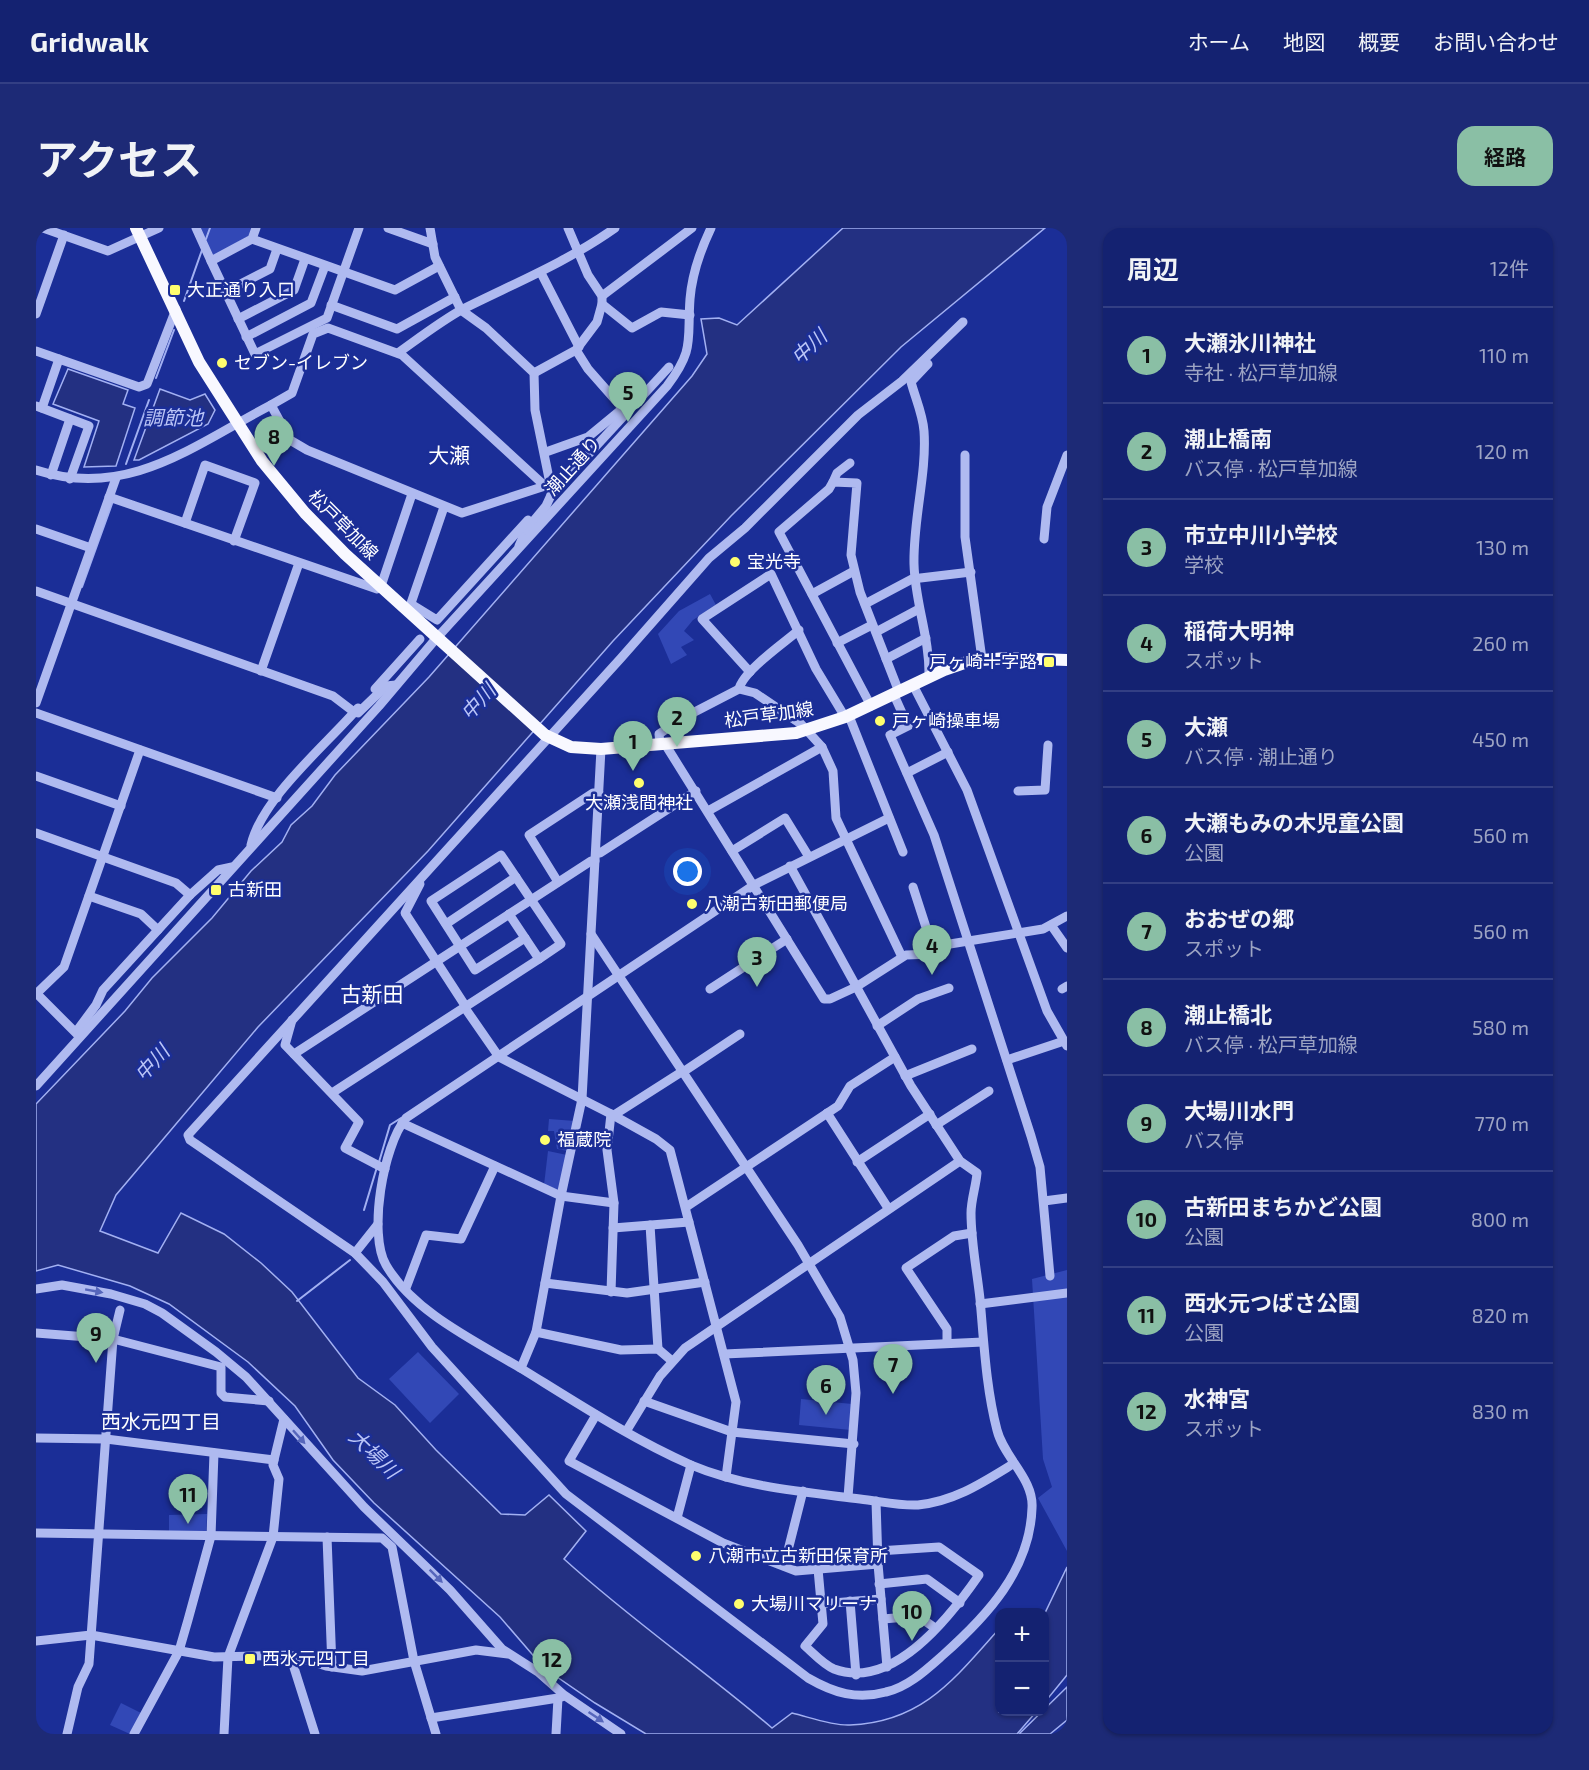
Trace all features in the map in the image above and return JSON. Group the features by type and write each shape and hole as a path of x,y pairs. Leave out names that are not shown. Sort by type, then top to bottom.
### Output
{"main road":[{"name":"松戸草加線","path":"140,232 200,362 236,423 262,461 304,513 547,736 571,747 601,749 809,730 847,717 956,665 982,659 1067,660"}],"street":[{"path":"43,228 108,251 140,232 159,228"},
{"path":"196,228 253,352 259,353 327,318 359,228"},
{"path":"211,261 252,239 256,228"},
{"path":"388,228 433,243"},
{"path":"430,228 439,266 461,310 486,328 534,373 535,410 546,452 550,489 546,506 526,530 516,554"},
{"path":"567,228 602,300 632,328 662,312 690,315"},
{"path":"398,353 461,310 541,273 578,253 615,228"},
{"path":"534,373 577,349 597,322 602,300 692,228"},
{"name":"潮止通り","path":"78,1035 396,685 440,640 676,374 689,350 690,315 697,261 711,228"},
{"path":"36,314 64,235"},
{"path":"252,239 395,290 439,266"},
{"path":"225,292 270,269 277,249"},
{"path":"238,319 294,290 305,258"},
{"path":"246,338 310,303 325,266"},
{"path":"541,273 577,349 625,411"},
{"path":"331,305 397,329 455,297"},
{"path":"36,351 144,386 147,384 176,309"},
{"path":"790,866 905,1076 960,1161 977,1173 971,1212 972,1233 983,1342 997,1431 1013,1464 1029,1489 1032,1500 1031,1519 1022,1556 996,1602 961,1639 919,1676 902,1686 867,1696 840,1693 808,1678 566,1494 432,1347 383,1282 355,1253 189,1137 192,1130 709,558 745,528 858,415 902,381 963,322"},
{"path":"36,470 70,479 116,478 147,471 292,393 313,334 328,328 398,353 550,489"},
{"path":"929,677 929,651 915,579 914,532 924,430 911,382 935,357 936,349"},
{"path":"59,359 39,407 89,426 70,479"},
{"path":"444,507 410,608 437,620 550,489 669,367"},
{"path":"271,405 293,442 412,494 462,513 550,489"},
{"path":"546,452 588,437 625,411"},
{"path":"51,475 70,419"},
{"path":"1044,539 1047,507 1067,454"},
{"path":"965,455 965,537 982,659"},
{"path":"850,463 837,473 829,489 779,532 871,706"},
{"path":"185,523 205,465 245,479 255,483 234,541"},
{"path":"36,703 74,604 116,478"},
{"path":"833,482 857,483 851,540 854,571 908,726 890,735 934,835 1040,1167 1050,1276"},
{"path":"109,496 371,589 381,586 412,494"},
{"path":"36,529 91,548"},
{"path":"261,671 299,564"},
{"path":"812,594 854,571"},
{"path":"865,604 915,579 971,572"},
{"path":"750,672 702,619 771,574 816,669 847,717 903,852"},
{"path":"36,591 333,696 354,712 358,713 367,706 386,686 396,685"},
{"path":"837,643 919,609"},
{"path":"739,689 741,681 750,672 799,630"},
{"path":"886,659 926,638"},
{"path":"251,847 256,826 277,798 420,639"},
{"path":"913,685 967,790 1047,1011 1065,1044 1007,1060"},
{"path":"902,957 836,818 833,771 822,747 809,730 755,693 739,689 659,734 663,744 696,791 824,999 830,999 856,987 902,957 934,954 934,951 950,944 1019,933 1051,925 1067,916"},
{"path":"38,714 277,798"},
{"path":"1018,792 1045,790 1047,745"},
{"path":"708,811 822,747"},
{"path":"521,1368 537,1332 561,1196 582,1099 601,749"},
{"path":"78,1035 36,993 64,967 140,750"},
{"path":"908,773 948,752"},
{"path":"36,776 121,806"},
{"path":"294,1054 696,791"},
{"path":"558,882 529,835 593,793 598,793"},
{"path":"732,851 785,818 809,857"},
{"path":"416,1300 390,1271 382,1255 378,1239 385,1169 391,1142 402,1123 754,885 889,818"},
{"path":"36,832 176,883 190,896"},
{"path":"332,1093 561,944 501,855 431,901 475,969 525,938"},
{"path":"36,1086 78,1035 103,990 190,896 218,870 232,867"},
{"path":"446,924 516,877"},
{"path":"422,878 405,913 499,1057 613,1115 670,1150 736,1402 726,1477"},
{"path":"913,887 934,951"},
{"path":"89,896 141,914 158,930"},
{"path":"508,914 539,959"},
{"path":"1051,925 1067,948"},
{"path":"591,934 832,1301 851,1348 856,1393 854,1444 848,1497"},
{"path":"710,989 787,939"},
{"path":"877,1026 918,999 949,988"},
{"path":"293,1018 285,1046 359,1122 345,1148 385,1169"},
{"path":"611,1292 614,1203 607,1150 613,1115 740,1034"},
{"path":"905,1076 972,1049"},
{"path":"686,1207 838,1106 850,1086 894,1057"},
{"path":"936,1125 989,1091"},
{"path":"827,1113 888,1208"},
{"path":"857,1162 930,1114"},
{"path":"402,1123 561,1196 614,1203"},
{"path":"627,1430 672,1361 685,1348 960,1161"},
{"path":"406,1288 426,1235 461,1239 495,1166"},
{"path":"1044,1201 1067,1198"},
{"path":"613,1228 689,1222"},
{"path":"355,1253 378,1224"},
{"path":"650,1225 658,1349"},
{"path":"947,1343 947,1329 906,1268 954,1236 972,1233"},
{"path":"383,1282 416,1300 453,1327 596,1415 691,1465 726,1477 803,1491 915,1505 966,1493 1013,1464"},
{"path":"545,1283 611,1292 705,1282"},
{"path":"37,1290 62,1285 111,1294 145,1304 169,1318 223,1358 269,1401 364,1507 450,1590 508,1654 538,1672 561,1697 621,1734"},
{"path":"980,1304 1067,1293"},
{"path":"67,1734 78,1687 89,1664 113,1339 120,1310"},
{"path":"537,1332 621,1350 658,1349 672,1361"},
{"path":"36,1333 113,1339 221,1367 221,1393 225,1397 269,1401"},
{"path":"724,1354 983,1342"},
{"path":"644,1401 732,1432 854,1444"},
{"path":"596,1415 568,1461 723,1543 796,1571 878,1564"},
{"path":"224,1734 228,1657 273,1537 279,1484 273,1465 284,1419"},
{"path":"36,1438 106,1439 274,1460"},
{"path":"134,1734 178,1651 211,1536 214,1453"},
{"path":"677,1518 691,1465"},
{"path":"784,1566 803,1491"},
{"path":"876,1501 879,1584 887,1667"},
{"path":"36,1533 382,1538 392,1547 414,1661 436,1734"},
{"path":"327,1538 332,1666"},
{"path":"818,1569 823,1624 805,1646 832,1668 855,1674 873,1673 903,1659 960,1603 979,1575 939,1546 878,1551"},
{"path":"879,1584 927,1579 960,1603"},
{"path":"821,1604 881,1599"},
{"path":"850,1601 855,1674"},
{"path":"883,1619 918,1616 934,1628"},
{"path":"36,1641 91,1635 214,1657 290,1655 362,1671 476,1650 508,1654"},
{"path":"290,1655 315,1734"},
{"path":"431,1718 561,1697"},
{"path":"556,1734 561,1697"}],"shaded area":[{"path":"199,228 252,228 250,235 214,256 211,255"},
{"path":"710,594 716,605 693,620 684,631 694,640 681,647 687,655 671,664 658,634 679,611"},
{"path":"549,1119 575,1121 568,1151 557,1149 554,1131 548,1131"},
{"path":"548,1151 567,1155 559,1190 544,1185"},
{"path":"1067,1270 1067,1551 1038,1498 1052,1487 1043,1459 1032,1279"},
{"path":"418,1352 459,1394 430,1423 389,1379"},
{"path":"801,1399 852,1404 851,1430 799,1425"},
{"path":"207,1514 206,1534 169,1533 169,1515"},
{"path":"121,1703 141,1713 130,1734 110,1725"}],"water":[{"path":"843,228 1045,228 901,347 731,516 613,641 428,851 258,1027 116,1195 100,1231 158,1253 181,1213 224,1234 261,1263 292,1292 358,1378 395,1405 436,1450 501,1514 525,1515 549,1495 586,1531 564,1559 615,1603 772,1728 792,1713 843,1725 876,1722 898,1716 918,1706 952,1680 995,1633 995,1716 1033,1716 1017,1734 646,1734 544,1668 500,1617 374,1503 333,1460 295,1406 248,1362 169,1304 130,1286 58,1265 36,1271 36,1104 125,1011 152,978 212,918 251,871 282,842 291,825 312,806 335,775 429,677 692,376 707,354 701,319 719,318 737,325"},
{"name":"調節池","path":"68,369 128,390 123,404 135,408 116,466 84,467 99,421 53,404"},
{"name":"調節池","path":"160,389 190,400 205,394 215,410 208,424 139,460 134,460"},
{"path":"1067,1567 1067,1675 1049,1697 1049,1608"},
{"path":"1067,1687 1067,1720 1050,1734 1019,1734 1037,1716 1049,1716 1049,1705"}],"waterway":[{"path":"206,239 210,228"},
{"path":"184,301 202,250"},
{"path":"156,378 174,330"},
{"path":"126,464 149,400"},
{"path":"82,587 113,501"},
{"path":"379,1162 390,1125 401,1118"},
{"path":"364,1210 377,1167"},
{"path":"297,1301 350,1260"}],"place":[{"name":"大正通り入口","path":"175,290"},
{"name":"セブン-イレブン","path":"222,363"},
{"name":"大瀬","path":"628,422"},
{"name":"潮止橋北","path":"274,466"},
{"name":"宝光寺","path":"735,562"},
{"name":"戸ヶ崎十字路","path":"1049,662"},
{"name":"戸ヶ崎操車場","path":"880,721"},
{"name":"潮止橋南","path":"677,747"},
{"name":"大瀬氷川神社","path":"633,771"},
{"name":"大瀬浅間神社","path":"639,783"},
{"name":"古新田","path":"216,890"},
{"name":"八潮古新田郵便局","path":"692,904"},
{"name":"稲荷大明神","path":"932,975"},
{"name":"市立中川小学校","path":"757,987"},
{"name":"福蔵院","path":"545,1140"},
{"name":"大場川水門","path":"96,1363"},
{"name":"おおぜの郷","path":"893,1394"},
{"name":"大瀬もみの木児童公園","path":"826,1415"},
{"name":"西水元つばさ公園","path":"188,1524"},
{"name":"八潮市立古新田保育所","path":"696,1556"},
{"name":"大場川マリーナ","path":"739,1604"},
{"name":"古新田まちかど公園","path":"912,1641"},
{"name":"西水元四丁目","path":"250,1659"},
{"name":"水神宮","path":"552,1689"}],"district":[{"name":"大瀬","path":"449,456"},
{"name":"古新田","path":"372,995"},
{"name":"西水元四丁目","path":"161,1422"}],"water label":[{"name":"中川","path":"809,347"},
{"name":"中川","path":"478,702"},
{"name":"中川","path":"152,1063"},
{"name":"大場川","path":"374,1454"}]}
